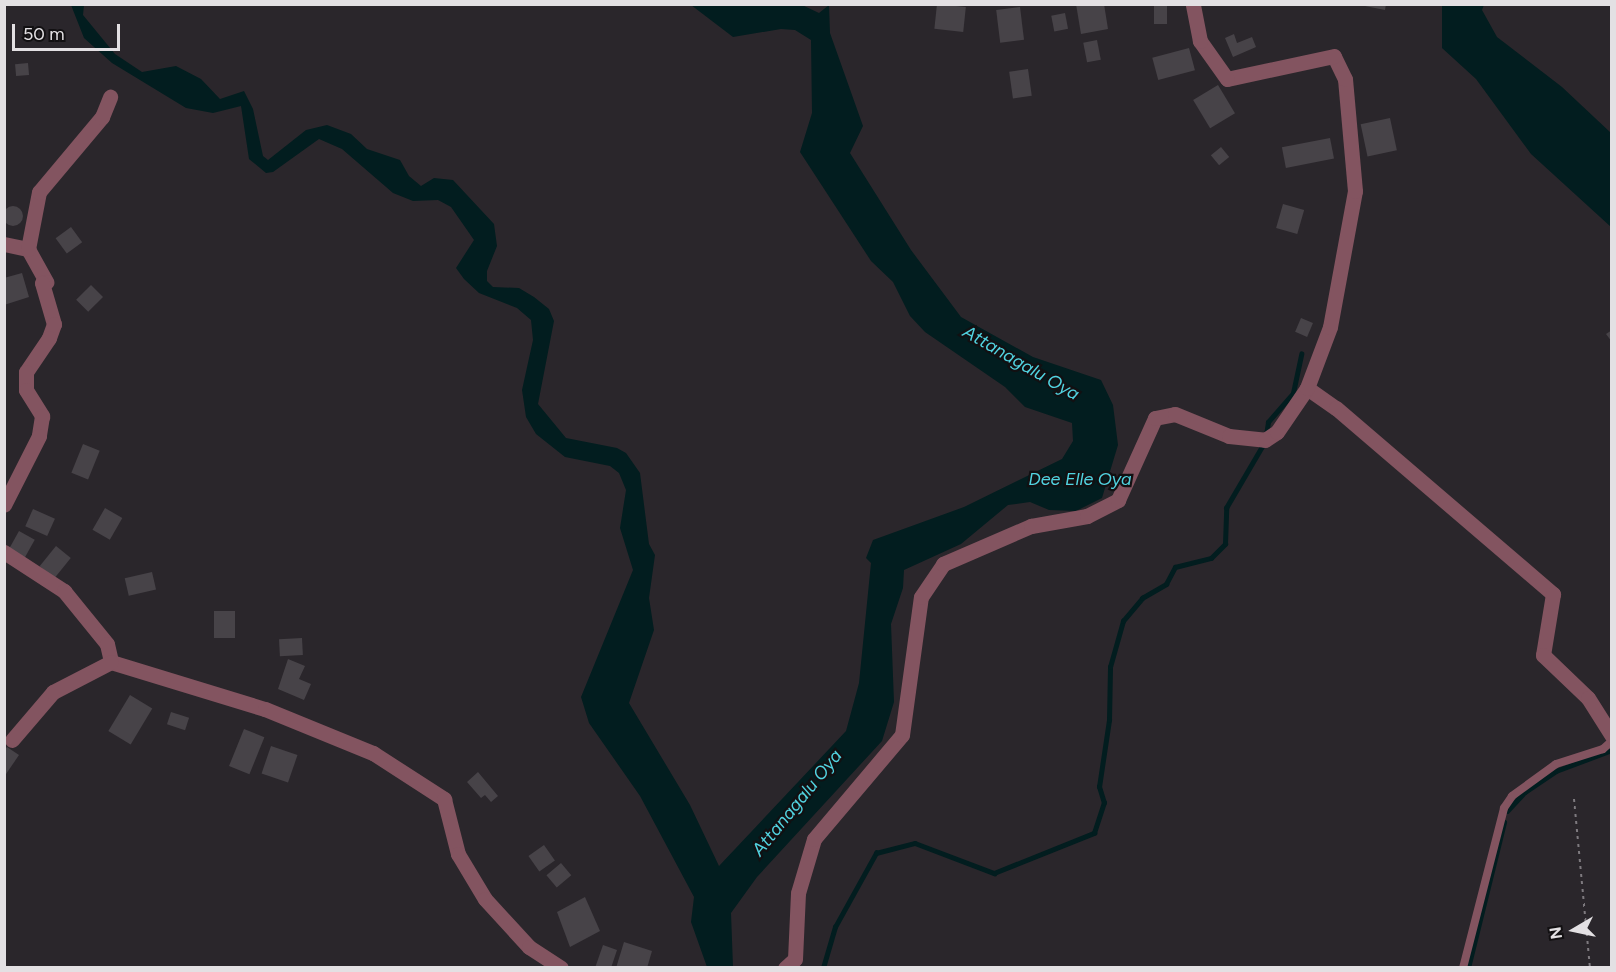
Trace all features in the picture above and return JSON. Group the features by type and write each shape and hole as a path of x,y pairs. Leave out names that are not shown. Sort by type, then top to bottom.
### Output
{"street":[{"path":"785,968 795,959 798,893 814,839 902,735 921,597 943,564 1031,526 1087,516 1118,500 1155,418 1175,414 1229,436 1265,440 1277,432 1307,388 1330,327 1355,190 1345,80 1334,56 1227,79 1200,41 1193,4"},
{"path":"4,505 39,436 42,416 26,390 26,372 50,338 54,324 42,284 46,282 28,249 39,192 102,117 110,97"},
{"path":"4,243 28,249"},
{"path":"1307,388 1336,408 1553,594 1543,655 1588,698 1611,736"},
{"path":"4,552 64,591 107,644 111,662"},
{"path":"12,740 53,692 111,662 265,709 373,753 444,799 458,854 485,899 529,947 561,968"}],"lane":[{"path":"1463,968 1504,808 1512,796 1556,764 1603,749 1611,741"}],"path":[{"path":"1574,799 1590,968"}],"water":[{"name":"Dee Elle Oya","path":"71,5 84,5 83,15 115,54 142,72 176,66 201,79 220,99 244,91 253,109 263,156 268,160 306,130 327,125 351,134 367,149 400,160 409,176 421,186 434,178 453,180 494,224 497,246 487,271 487,281 493,287 519,288 549,309 554,321 538,404 566,438 617,448 626,453 640,473 649,544 655,555 649,598 654,630 629,703 690,805 719,866 846,731 859,683 871,563 866,558 873,540 964,507 1062,459 1073,441 1072,423 1025,407 1005,387 925,332 910,316 893,282 871,261 800,152 812,113 811,40 795,30 781,29 733,37 691,5 802,5 819,13 829,5 830,33 863,126 850,153 911,250 961,317 1033,357 1101,380 1113,405 1118,445 1102,498 1076,511 1049,510 1030,502 1008,505 961,544 904,570 903,588 891,624 894,702 882,741 757,877 731,913 733,967 707,967 691,922 694,897 640,796 589,723 581,697 633,570 620,528 626,490 619,473 610,466 565,457 536,434 526,417 522,390 533,340 531,320 517,308 479,293 456,268 474,240 451,207 438,200 413,201 393,193 342,149 319,139 273,172 266,173 249,159 241,106 213,113 186,108 112,63 84,38"},
{"path":"1442,5 1484,5 1482,10 1497,37 1562,87 1611,133 1611,227 1531,154 1476,79 1442,48"}],"building":[{"path":"937,4 966,7 963,32 934,29"},
{"path":"1076,4 1104,4 1108,29 1081,34"},
{"path":"1154,4 1167,4 1167,24 1154,24"},
{"path":"1355,4 1386,4 1385,10"},
{"path":"1020,7 1024,40 1000,43 996,10"},
{"path":"1065,13 1068,29 1054,31 1051,16"},
{"path":"1234,34 1237,43 1252,37 1256,47 1233,57 1225,38"},
{"path":"1097,40 1101,60 1087,62 1083,43"},
{"path":"1189,48 1195,70 1158,80 1152,58"},
{"path":"28,63 29,75 16,76 15,64"},
{"path":"1028,69 1032,96 1013,98 1009,72"},
{"path":"1218,85 1235,113 1210,128 1193,100"},
{"path":"1390,118 1397,150 1368,157 1361,124"},
{"path":"1330,138 1334,159 1286,168 1282,147"},
{"path":"1221,147 1229,157 1219,165 1211,155"},
{"path":"1283,204 1304,210 1297,234 1276,228"},
{"path":"13,206 20,209 23,216 20,223 13,226 6,223 3,216 6,209"},
{"path":"71,227 82,242 67,254 56,238"},
{"path":"22,273 29,297 4,305 4,278"},
{"path":"91,285 103,297 88,312 76,300"},
{"path":"1301,318 1313,323 1307,337 1295,332"},
{"path":"1612,330 1612,342 1606,334"},
{"path":"83,444 100,451 88,479 71,473"},
{"path":"105,508 122,518 110,540 92,530"},
{"path":"33,509 55,519 47,536 25,526"},
{"path":"19,531 35,540 25,558 9,549"},
{"path":"56,546 71,558 54,578 40,566"},
{"path":"152,572 156,590 129,596 125,578"},
{"path":"214,611 235,611 235,638 214,638"},
{"path":"302,638 303,655 280,656 279,639"},
{"path":"288,659 305,666 299,679 311,684 304,700 278,689"},
{"path":"130,695 152,708 131,744 108,731"},
{"path":"171,712 189,718 185,730 167,724"},
{"path":"244,729 264,737 249,774 229,766"},
{"path":"271,746 297,755 288,783 262,773"},
{"path":"7,747 19,755 4,777 4,750"},
{"path":"478,772 498,796 491,802 485,795 481,798 467,782"},
{"path":"544,845 555,861 539,871 528,856"},
{"path":"561,863 571,875 557,887 546,875"},
{"path":"585,897 600,931 570,947 557,912"},
{"path":"624,942 652,951 647,968 616,968"},
{"path":"603,945 617,950 611,968 595,968"}],"waterway":[{"path":"1266,435 1268,422 1293,393 1301,354"},
{"path":"823,968 835,927 876,853 915,843 994,873 1094,833 1104,803 1099,787 1109,720 1110,667 1123,621 1142,598 1166,584 1175,567 1211,558 1225,544 1226,508 1264,443"},
{"path":"1507,811 1525,792 1556,771 1612,750"},
{"path":"1468,968 1504,822"}],"water label":[{"name":"Attanagalu Oya","path":"1021,363"},
{"name":"Attanagalu Oya","path":"797,803"}]}
